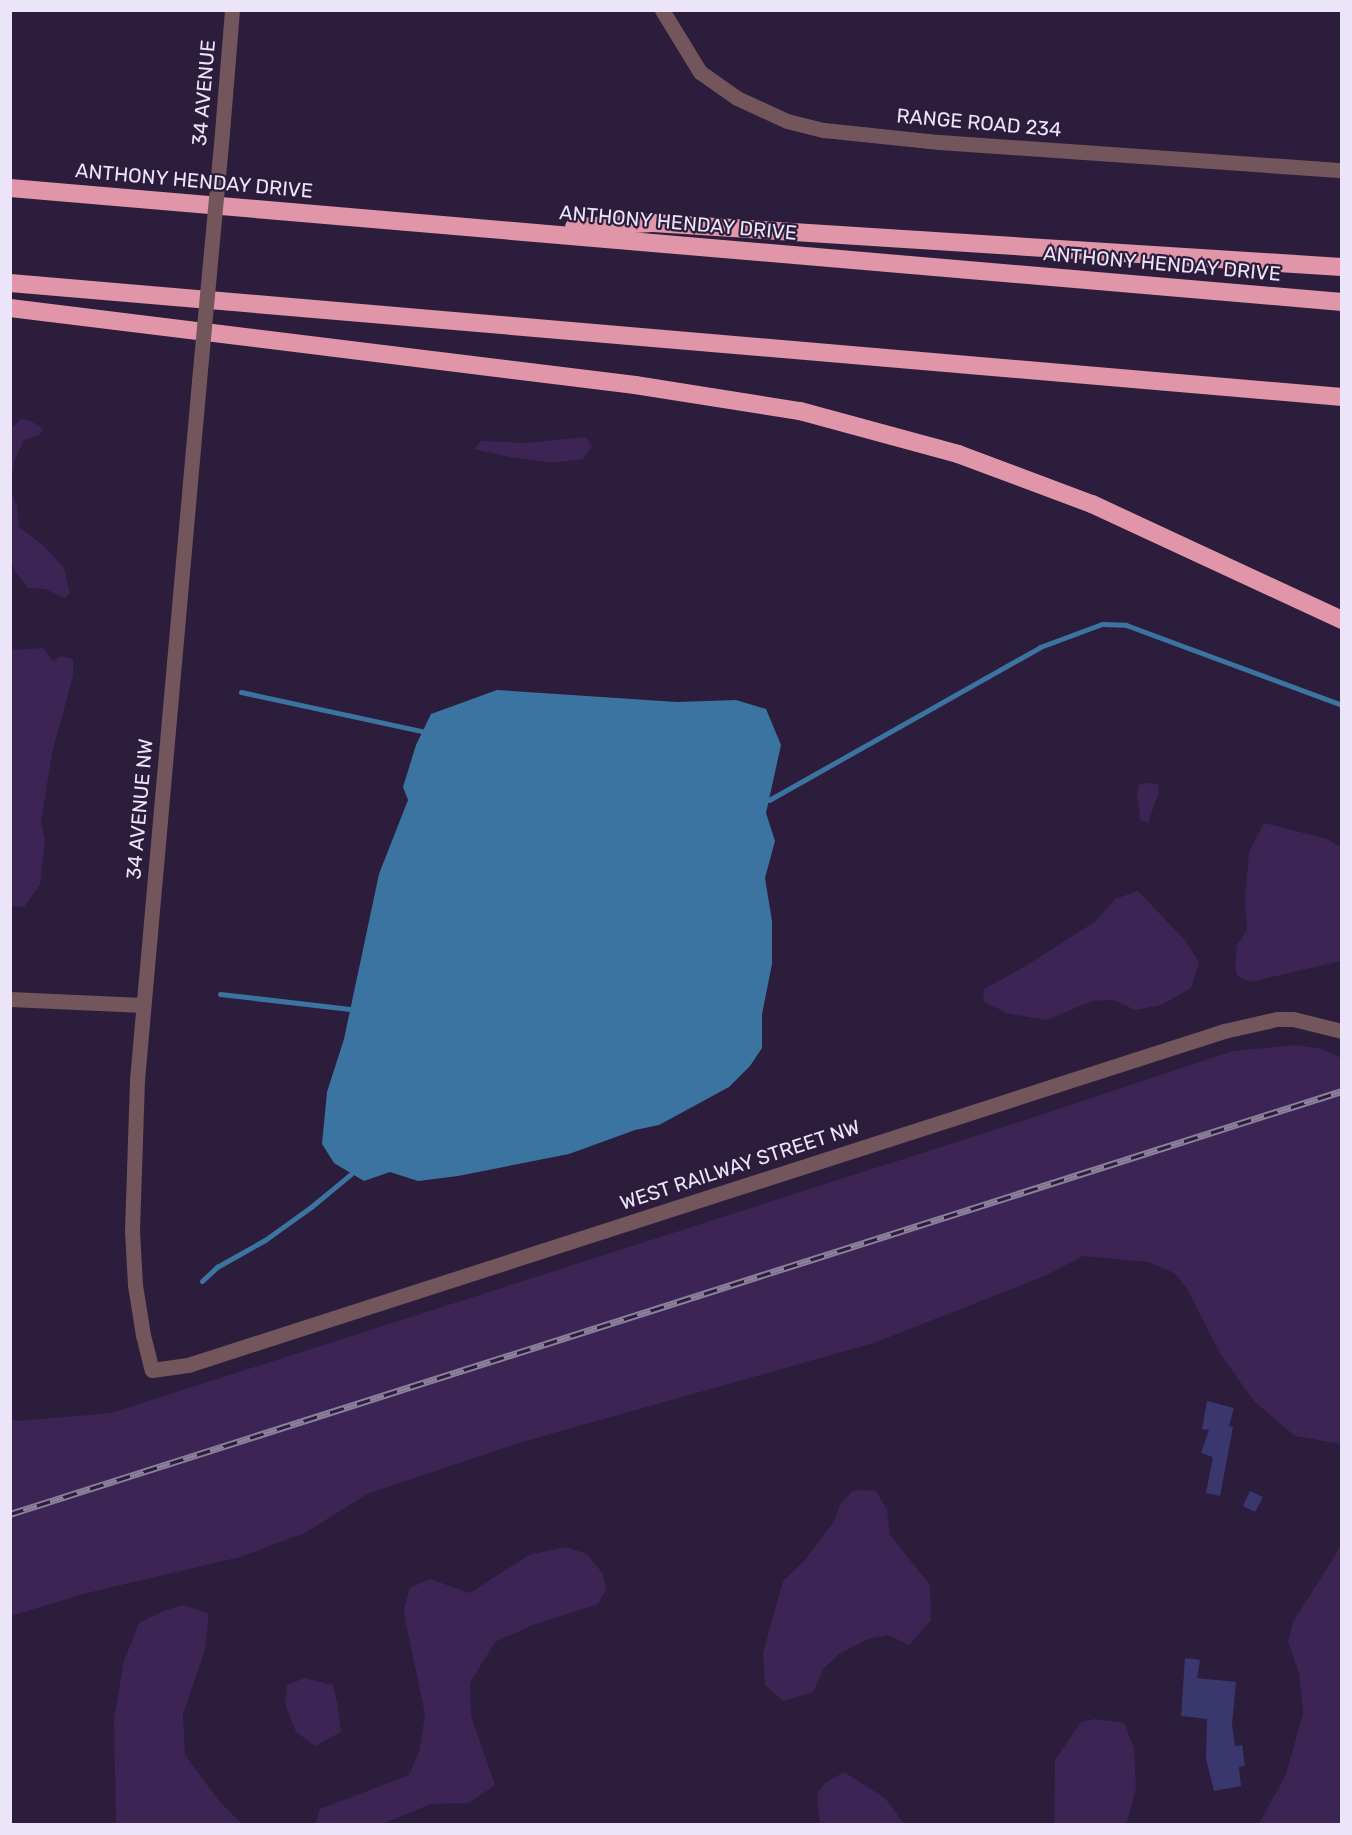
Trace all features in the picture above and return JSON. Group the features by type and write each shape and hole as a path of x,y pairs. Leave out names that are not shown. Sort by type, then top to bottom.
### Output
{"highway":[{"name":"ANTHONY HENDAY DRIVE","path":"10,188 1341,302"},
{"path":"500,230 653,223 1341,267"},
{"path":"10,283 1341,398"},
{"path":"10,308 635,385 800,411 958,454 1080,500 1341,620"}],"street":[{"name":"34 AVENUE","path":"210,252 232,10"},
{"name":"RANGE ROAD 234","path":"662,10 700,72 737,99 787,121 824,130 962,144 1341,170"},
{"name":"34 AVENUE NW","path":"152,1370 143,1335 135,1285 132,1231 137,1080 210,252"},
{"path":"10,999 143,1005"},
{"name":"WEST RAILWAY STREET NW","path":"152,1370 199,1362 1224,1031 1277,1019 1304,1021 1341,1031"}],"shaded area":[{"path":"21,419 31,421 43,429 39,435 24,440 15,459 11,479 11,429"},
{"path":"586,437 592,446 583,459 552,463 474,449 481,441 526,443"},
{"path":"10,489 17,506 19,527 44,546 64,568 70,593 64,598 45,589 28,588 14,570 10,554"},
{"path":"43,648 53,661 61,656 73,659 73,676 52,753 41,821 45,840 40,885 24,907 11,906 11,650"},
{"path":"1139,784 1158,784 1159,792 1148,823 1140,820 1137,794"},
{"path":"1264,823 1327,839 1341,847 1341,961 1250,982 1237,976 1235,966 1237,945 1247,930 1245,900 1249,852"},
{"path":"1138,891 1184,939 1199,962 1191,988 1161,1005 1135,1010 1114,1000 1092,1001 1047,1020 1009,1014 983,1001 984,989 1024,967 1096,921 1115,899"},
{"path":"1296,1045 1322,1049 1341,1058 1341,1444 1295,1436 1254,1401 1221,1355 1186,1287 1174,1273 1148,1262 1083,1256 1047,1275 874,1343 522,1442 367,1494 305,1533 240,1557 83,1594 11,1616 11,1419 19,1421 111,1413 1019,1122 1233,1051"},
{"path":"852,1491 876,1491 887,1510 890,1535 930,1585 931,1620 909,1645 888,1635 868,1639 839,1654 824,1668 813,1692 783,1701 765,1685 763,1653 783,1581 805,1560 833,1523 840,1505"},
{"path":"1341,1546 1341,1824 1259,1824 1286,1774 1303,1713 1299,1673 1288,1642 1293,1622"},
{"path":"566,1547 587,1554 603,1574 606,1590 598,1604 533,1625 495,1642 470,1683 471,1716 495,1785 469,1803 431,1804 382,1824 315,1824 320,1809 409,1775 419,1752 425,1715 404,1608 410,1588 430,1579 470,1593 529,1555"},
{"path":"184,1605 209,1614 205,1650 183,1714 185,1755 219,1801 242,1824 116,1824 114,1719 124,1661 139,1623 165,1610"},
{"path":"304,1678 333,1685 338,1706 341,1732 315,1746 296,1732 285,1704 287,1685"},
{"path":"1095,1719 1124,1723 1134,1748 1136,1788 1128,1819 1125,1824 1054,1824 1055,1760 1081,1722"},
{"path":"844,1772 885,1798 904,1824 820,1824 817,1794 825,1783"}],"water":[{"path":"497,690 677,702 736,700 766,709 781,745 766,813 775,841 765,878 772,921 772,964 762,1014 762,1048 750,1066 729,1087 659,1125 635,1130 569,1154 458,1176 418,1181 390,1172 364,1181 334,1163 322,1144 327,1092 344,1039 379,874 408,800 403,787 416,745 431,714"}],"building":[{"path":"1207,1401 1234,1408 1229,1426 1233,1427 1220,1496 1206,1493 1213,1457 1201,1453 1209,1430 1202,1429"},
{"path":"1250,1491 1263,1497 1255,1512 1243,1506"},
{"path":"1185,1658 1200,1660 1197,1678 1236,1682 1232,1725 1235,1746 1242,1745 1245,1766 1239,1767 1241,1786 1214,1791 1206,1759 1207,1719 1181,1716"}],"waterway":[{"path":"769,800 1040,647 1102,624 1126,625 1342,705"},
{"path":"241,692 422,731"},
{"path":"220,994 350,1009"},
{"path":"202,1281 217,1267 265,1240 311,1207 351,1174"}],"railway":[{"path":"10,1514 1342,1091"}]}
